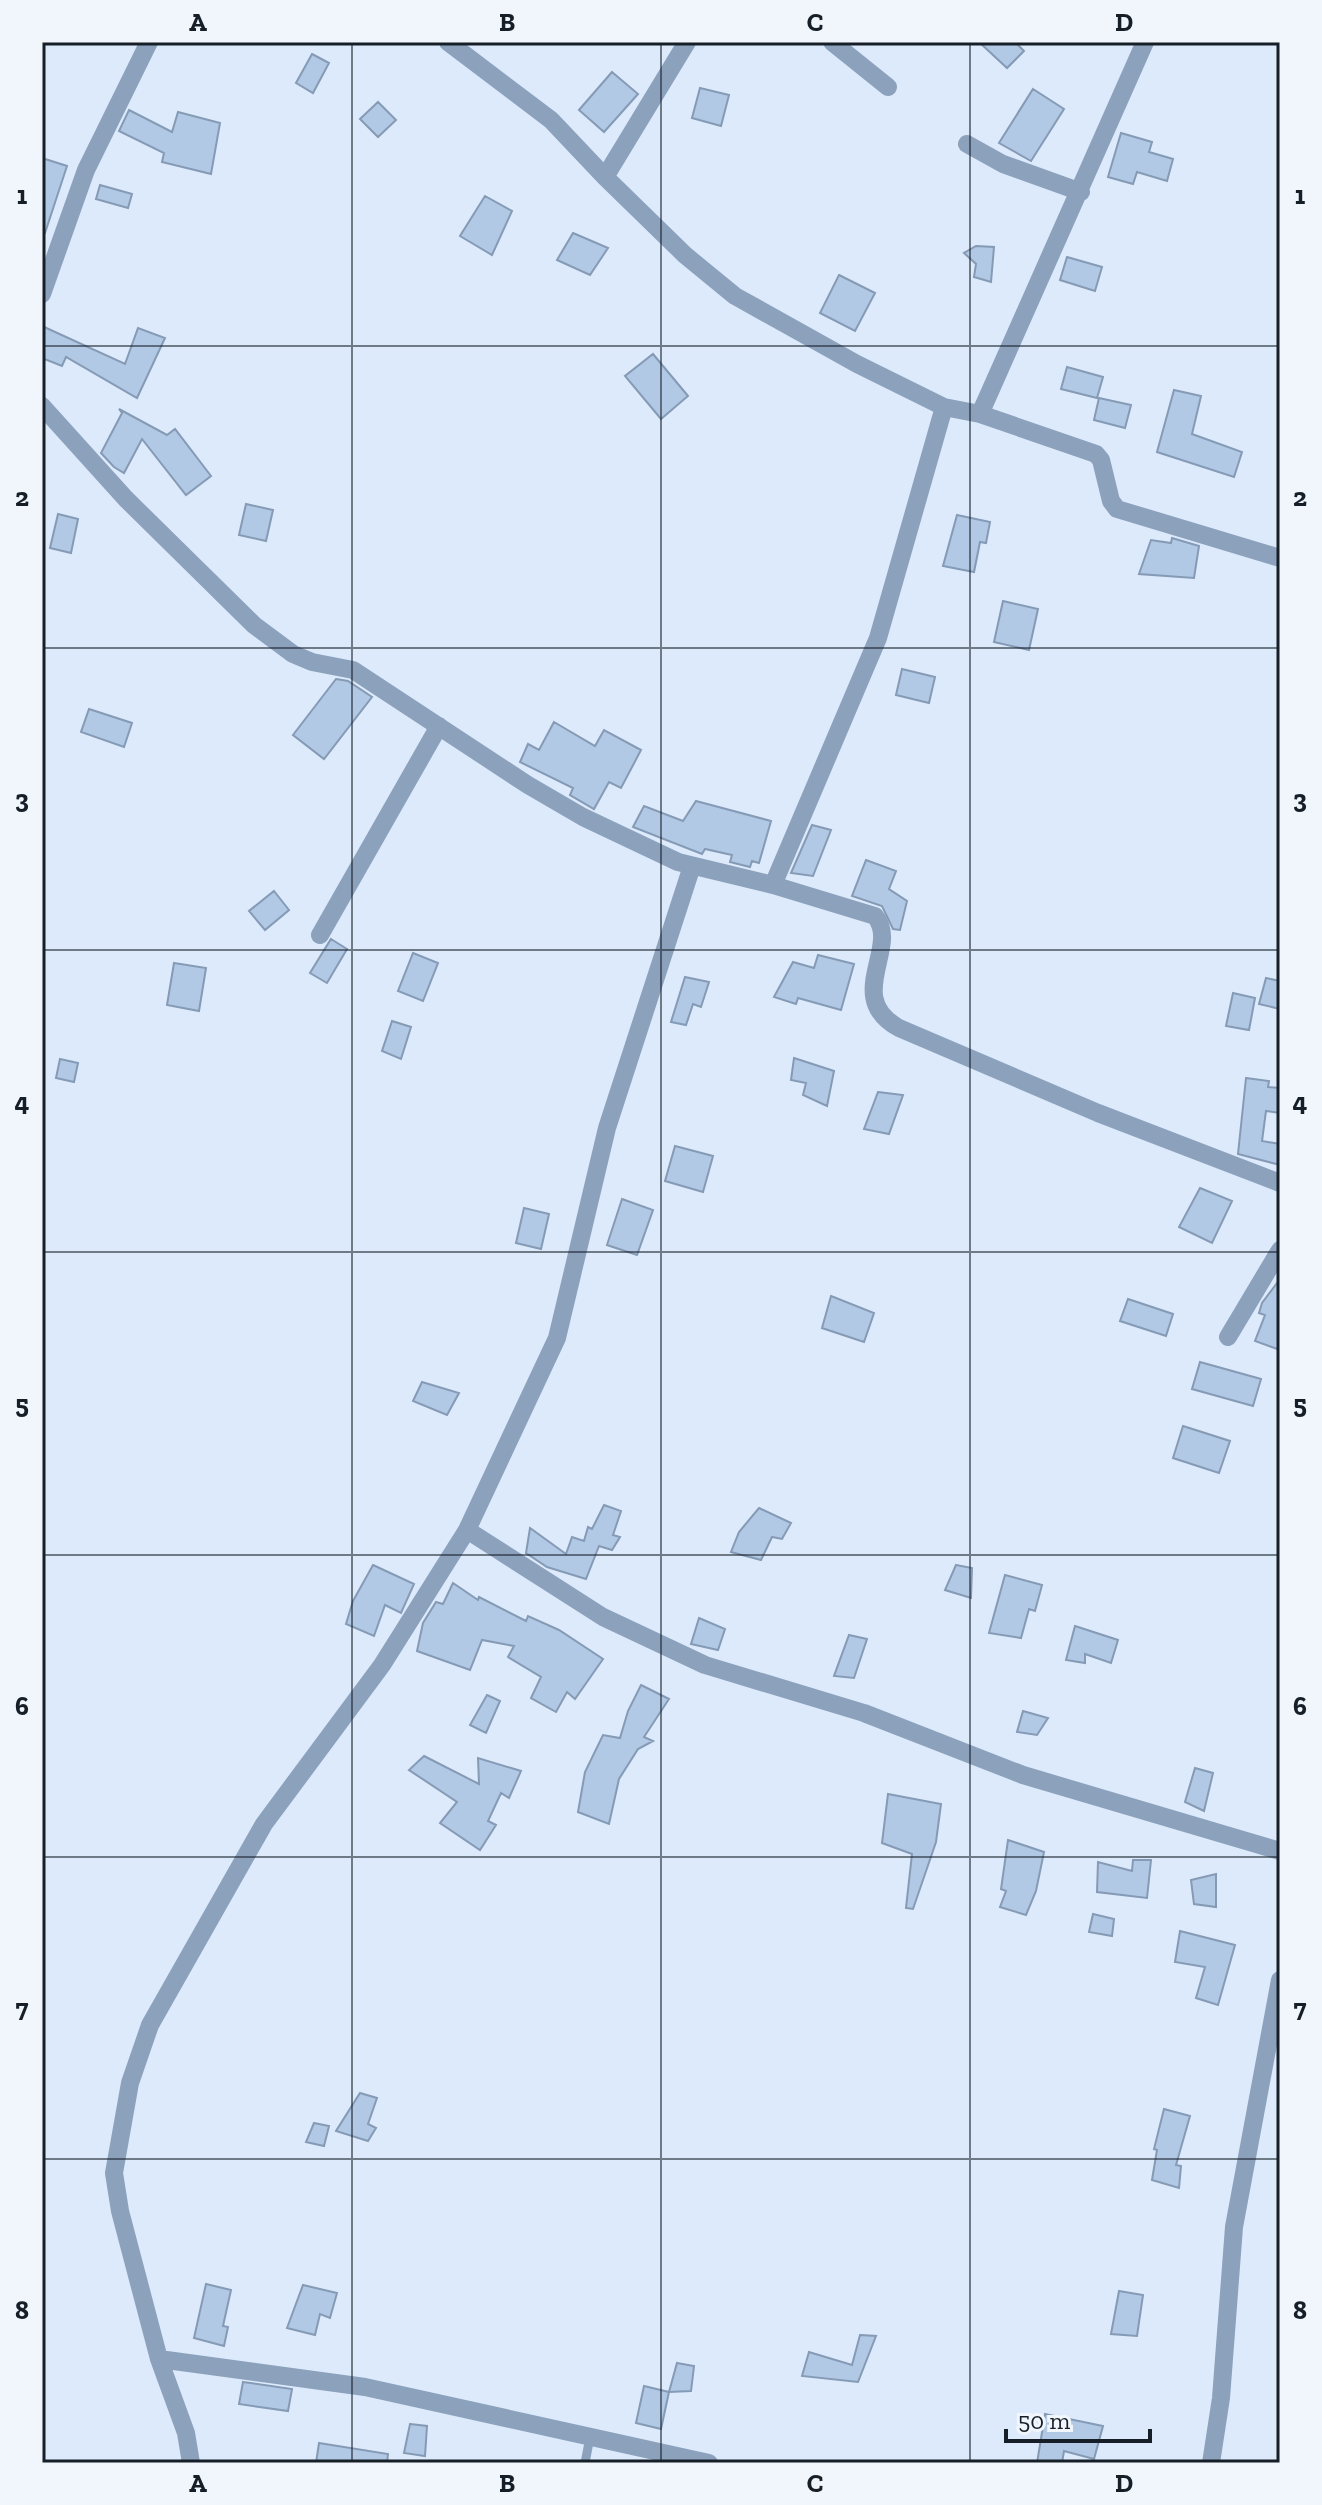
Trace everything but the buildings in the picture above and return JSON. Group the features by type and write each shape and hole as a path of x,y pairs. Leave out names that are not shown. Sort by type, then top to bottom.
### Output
{"street":[{"path":"42,294 86,170 149,42"},
{"path":"448,42 551,120 674,245 735,296 857,364 944,407 980,414 1096,454 1111,501 1117,509 1280,558"},
{"path":"605,177 687,42"},
{"path":"832,42 888,87"},
{"path":"980,414 1145,42"},
{"path":"967,144 1003,164 1081,192"},
{"path":"42,406 126,499 277,643 312,662 353,670 583,817 692,866 773,885 875,916 880,922 874,1006 884,1020 1098,1113 1280,1183"},
{"path":"773,885 878,638 944,407"},
{"path":"320,935 439,726"},
{"path":"191,2463 186,2433 159,2359 120,2211 114,2173 130,2083 150,2025 264,1824 382,1665 467,1530 557,1338 607,1128 692,866"},
{"path":"1228,1337 1280,1250"},
{"path":"467,1530 603,1617 705,1665 864,1713 1023,1775 1280,1851"},
{"path":"1211,2463 1221,2398 1234,2227 1280,1980"},
{"path":"159,2359 365,2387 709,2463"}],"lane":[{"path":"585,2463 590,2437"}]}
